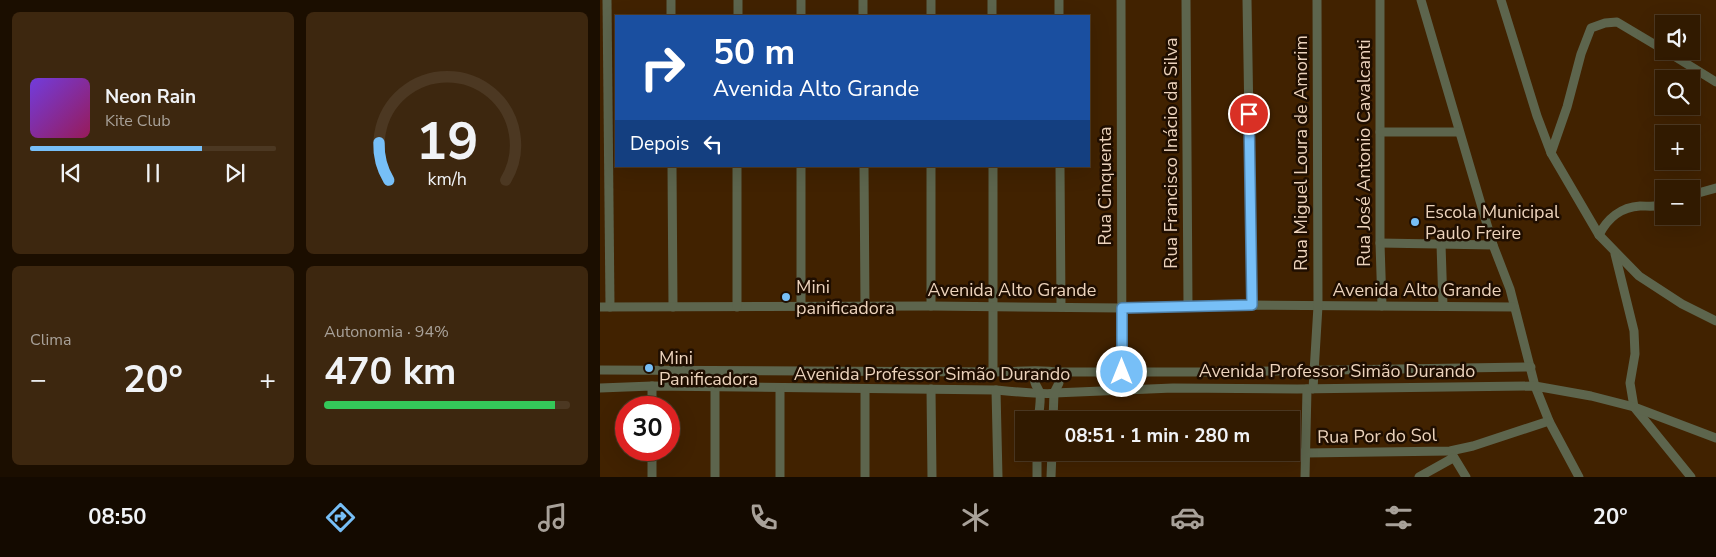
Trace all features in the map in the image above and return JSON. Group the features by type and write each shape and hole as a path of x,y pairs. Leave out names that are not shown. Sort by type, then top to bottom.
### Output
{"street":[{"path":"607,0 610,307"},
{"path":"671,0 671,15"},
{"path":"738,0 738,15"},
{"path":"801,0 801,15"},
{"path":"863,0 863,15"},
{"path":"931,0 931,15"},
{"path":"992,0 992,15"},
{"path":"1059,0 1059,15"},
{"name":"Rua Cinquenta","path":"1121,0 1122,372"},
{"name":"Rua Francisco Inácio da Silva","path":"1186,0 1188,306"},
{"path":"1247,0 1252,305"},
{"name":"Rua Miguel Loura de Amorim","path":"1305,477 1310,389 1315,371 1318,306 1317,0"},
{"name":"Rua José Antonio Cavalcanti","path":"1380,0 1380,243 1382,306"},
{"path":"1421,0 1493,245 1507,282 1535,386 1549,421 1579,477"},
{"path":"1501,0 1537,116 1552,153 1599,236 1639,276 1682,304 1716,321"},
{"path":"1552,153 1581,54 1591,28 1597,24 1617,22 1655,44"},
{"path":"1681,60 1716,82"},
{"path":"1380,132 1459,132"},
{"path":"672,167 673,307"},
{"path":"737,167 737,308"},
{"path":"801,167 801,306"},
{"path":"864,167 865,306"},
{"path":"930,306 931,167"},
{"path":"992,167 993,372"},
{"path":"1060,167 1061,307"},
{"path":"1700,192 1716,188"},
{"path":"1599,236 1608,221 1622,210 1634,207 1655,206"},
{"path":"1380,243 1493,245"},
{"path":"1442,244 1443,306"},
{"path":"1615,251 1634,331 1635,354 1630,383 1634,407 1691,477"},
{"name":"Avenida Alto Grande","path":"600,307 993,306 1122,308 1252,305 1514,307"},
{"name":"Avenida Professor Simão Durando","path":"600,370 1040,372 1048,370 1054,372 1122,372 1531,367"},
{"path":"1039,411 1040,392 1034,382 1040,372"},
{"path":"1053,411 1054,393 1059,386 1057,375 1054,372"},
{"path":"1104,390 1118,386 1122,380 1122,372"},
{"path":"652,386 652,396"},
{"name":"Avenida Professor Simão Durando","path":"600,388 652,386 865,390 996,390 1040,392 1047,395 1104,390 1173,388 1310,389 1535,386 1591,396 1634,407 1716,438"},
{"path":"715,387 715,477"},
{"path":"780,389 780,477"},
{"path":"931,389 932,477"},
{"path":"865,390 865,477"},
{"path":"996,390 998,477"},
{"name":"Rua Por do Sol","path":"1300,453 1452,454 1549,421"},
{"path":"1419,477 1452,454 1466,477"},
{"path":"652,461 652,477"},
{"path":"1037,477 1038,461"},
{"path":"1051,477 1052,461"}],"place":[{"name":"Escola Municipal Paulo Freire","path":"1415,222"},
{"name":"Mini panificadora","path":"786,297"},
{"name":"Mini Panificadora","path":"649,368"}],"route":[{"path":"1122,372 1122,308 1252,305 1249,114"}]}
